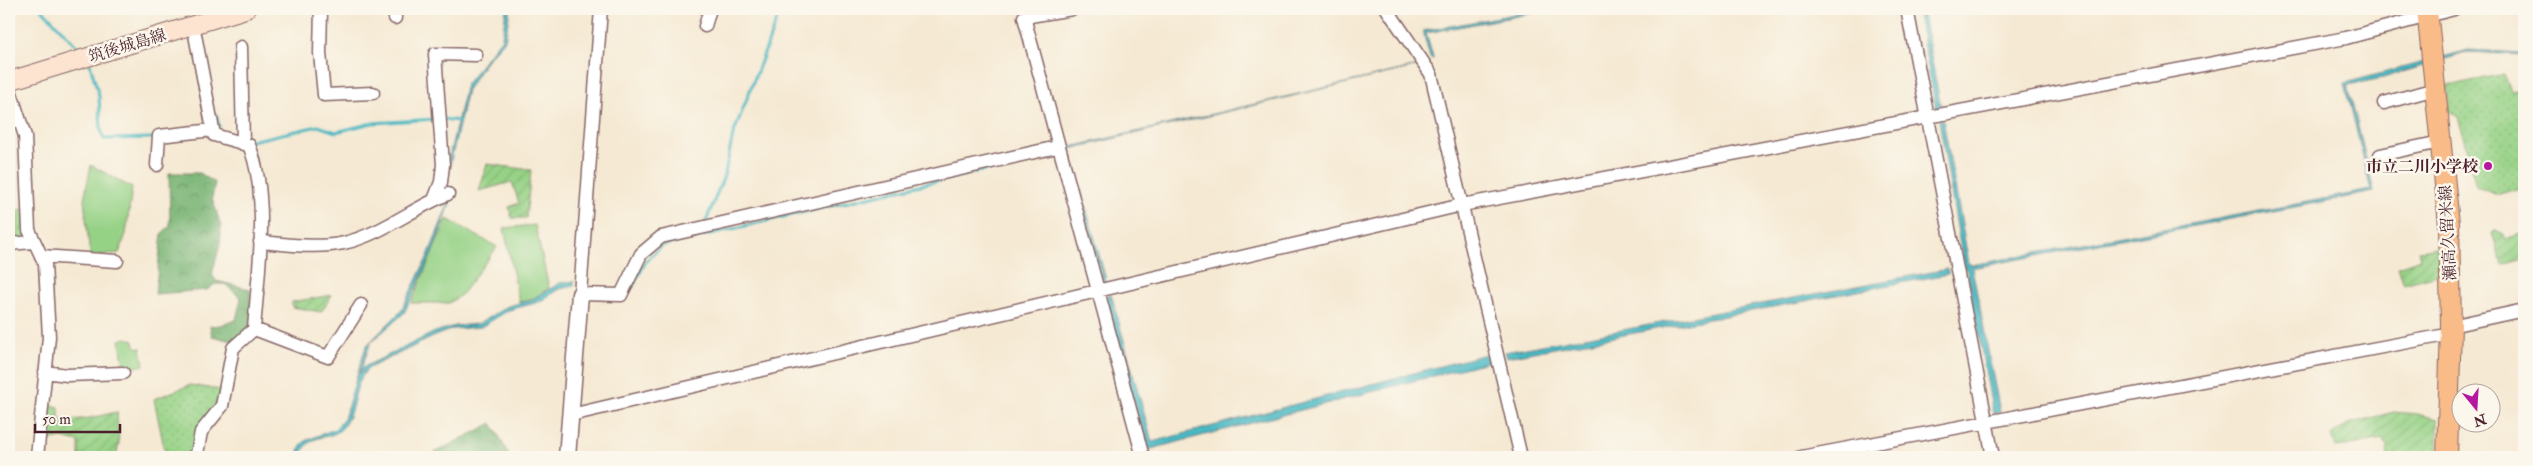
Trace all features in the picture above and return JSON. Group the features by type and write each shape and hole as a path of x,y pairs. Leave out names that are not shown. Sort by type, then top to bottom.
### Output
{"main road":[{"name":"筑後城島線","path":"9,81 246,9"},
{"name":"瀬高久留米線","path":"2428,11 2449,224 2451,330 2447,457"}],"street":[{"path":"321,9 320,53 324,95 373,93"},
{"path":"567,457 602,9"},
{"path":"705,26 710,9"},
{"path":"1072,9 1024,17 1057,147 1143,457"},
{"path":"1387,9 1431,74 1521,457"},
{"path":"1907,9 1993,457"},
{"path":"571,415 1462,205 2346,38 2428,11 2454,9"},
{"path":"193,24 214,134 249,145 256,162 260,242 254,329 233,348 222,406 201,432 195,456"},
{"path":"241,47 243,144"},
{"path":"434,200 441,182 443,165 436,54 476,55"},
{"path":"9,87 25,136 29,230 45,264 48,330 46,372 37,457"},
{"path":"2384,103 2435,89"},
{"path":"157,164 159,136 213,130"},
{"path":"2380,155 2396,146 2440,142"},
{"path":"580,294 621,295 642,254 661,237 1057,147"},
{"path":"260,242 306,246 344,243 368,234 448,194"},
{"path":"9,244 33,242"},
{"path":"41,256 117,261"},
{"path":"254,329 328,357 361,305"},
{"path":"1801,457 2451,330 2524,310"},
{"path":"46,372 67,375 123,373"}],"green space":[{"path":"2504,74 2511,91 2524,88 2524,187 2496,195 2476,186 2458,117 2449,111 2447,86"},
{"path":"487,164 531,170 526,218 512,218 509,207 519,203 512,182 479,191"},
{"path":"91,165 132,188 126,234 119,253 90,256 84,199"},
{"path":"169,173 200,173 215,183 212,198 221,226 220,245 212,274 216,281 250,289 251,327 235,342 212,336 210,326 236,320 241,298 225,284 215,284 207,290 155,294 162,233 170,226"},
{"path":"23,209 28,239 9,241 9,213"},
{"path":"447,219 497,247 461,295 449,303 411,303"},
{"path":"535,225 549,288 534,298 519,302 504,228"},
{"path":"2497,231 2502,233 2505,239 2524,233 2524,259 2502,265 2492,233"},
{"path":"2442,247 2443,273 2404,284 2398,267 2420,259 2418,250"},
{"path":"332,295 321,312 292,307 292,302"},
{"path":"126,338 133,340 136,347 141,348 144,365 124,370 120,340"},
{"path":"190,385 221,390 219,398 192,450 184,456 166,457 154,399"},
{"path":"49,404 59,407 59,420 85,419 117,412 119,443 116,457 79,457 79,442 61,438 45,442"},
{"path":"2394,412 2417,414 2438,419 2438,457 2388,457 2387,447 2382,439 2336,448 2332,435 2348,424"},
{"path":"492,423 510,457 426,457"}],"water":[{"path":"506,9 510,9 505,40 488,58 467,90 446,182 446,170 466,84 502,38"},
{"path":"1543,9 1555,9 1426,33 1433,58 1432,60 1430,58 1423,31"},
{"path":"1917,9 1922,9 1941,108 1936,109"},
{"path":"2469,50 2524,53 2524,55 2469,52 2383,78 2348,85 2374,192 1972,268 2000,412 1993,414 1967,270 1964,268 1939,120 1943,120 1969,264 1972,265 2371,190 2345,83"},
{"path":"1418,66 1070,149 1107,284 1104,285 1068,154 1066,154 1067,148"},
{"path":"447,199 450,204 431,256 404,313 371,342 359,374 364,367 435,332 455,326 478,324 508,306 531,300 560,283 574,281 574,286 559,289 539,302 509,310 481,327 453,329 437,335 367,369 359,382 350,413 343,427 338,432 315,439 304,448 300,457 297,457 301,445 307,440 335,429 344,419 366,346 401,311 428,256 448,205 444,200"},
{"path":"1948,269 1948,274 1507,357 1505,352"},
{"path":"1111,294 1152,442 1490,353 1491,361 1147,450 1106,296"}],"waterway":[{"path":"42,9 82,52"},
{"path":"196,9 198,18"},
{"path":"705,224 725,173 733,135 781,9"},
{"path":"90,64 99,96 101,130 104,139 155,138"},
{"path":"216,115 219,126"},
{"path":"251,141 318,126 336,132 372,123 436,119"},
{"path":"442,119 459,121"},
{"path":"630,287 633,286 646,261 663,245 1019,162"}],"place":[{"name":"市立二川小学校","path":"2488,166"}]}
